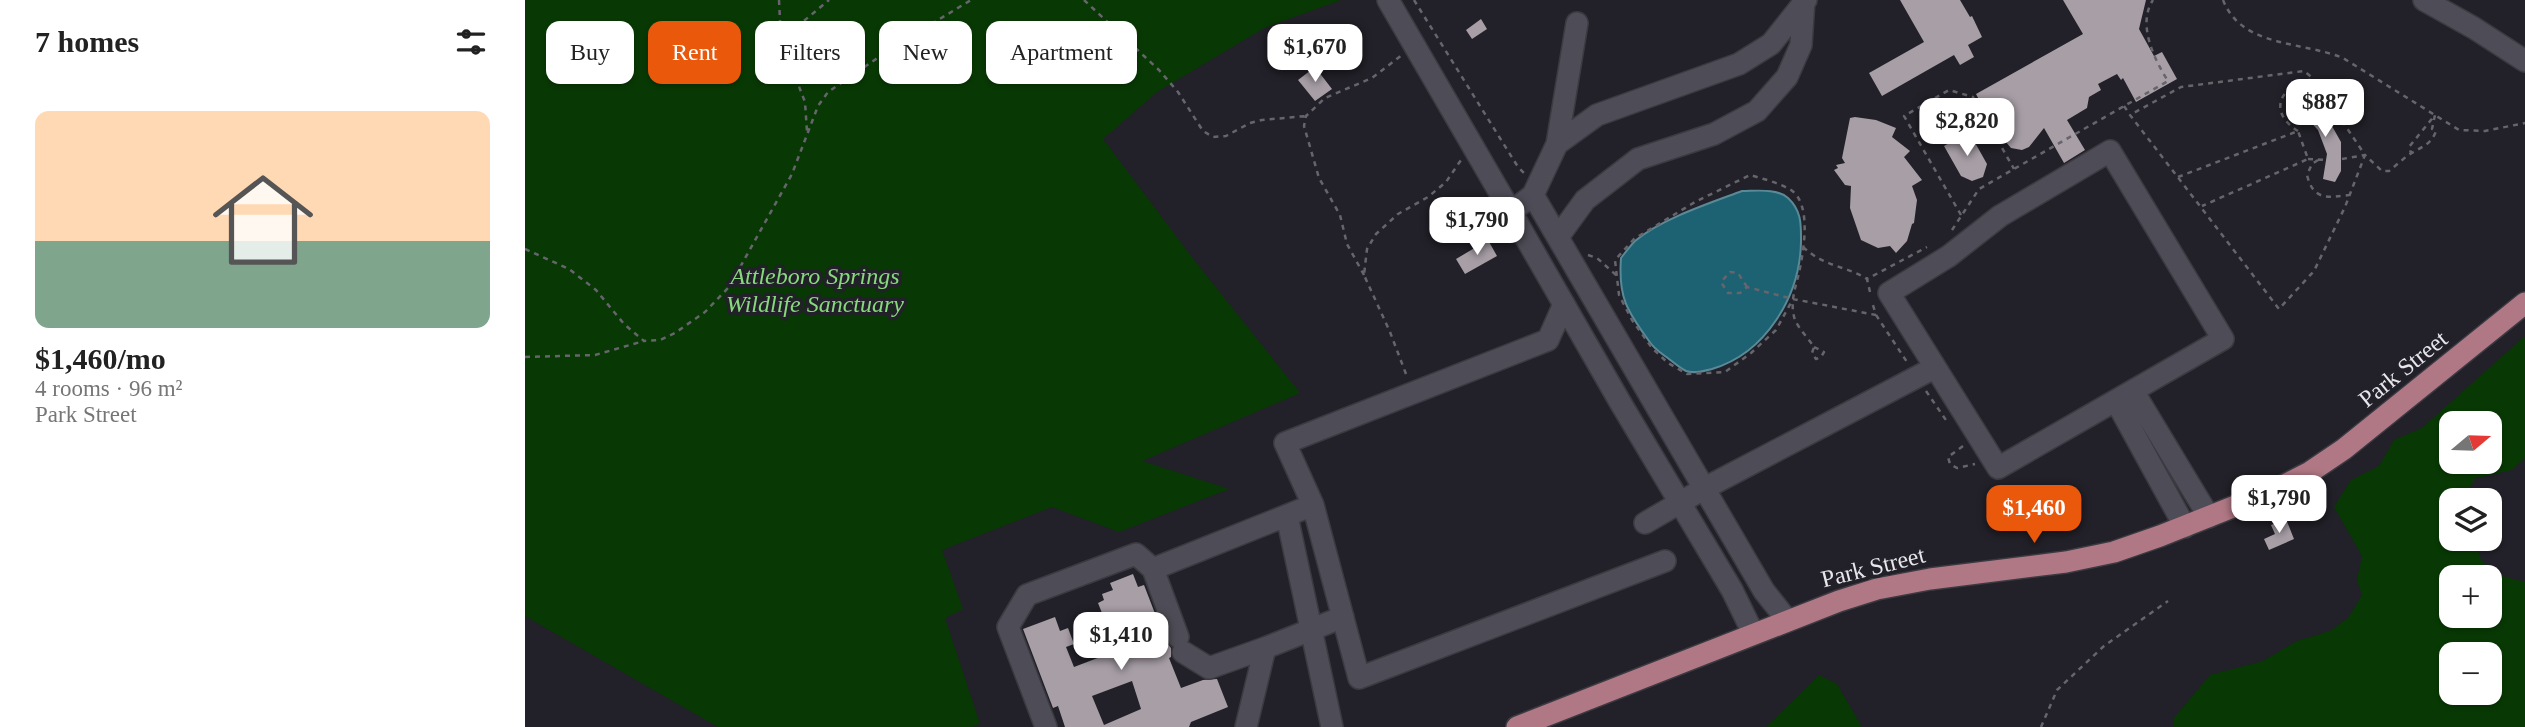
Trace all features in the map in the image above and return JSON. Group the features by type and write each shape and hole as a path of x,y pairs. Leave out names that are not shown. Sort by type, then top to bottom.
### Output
{"main road":[{"name":"Park Street","path":"1517,727 1753,633 1877,589 1930,579 2066,562 2114,552 2273,491 2310,472 2410,398 2525,303"}],"lane":[{"path":"1388,0 1732,590 1753,633"},
{"path":"1557,145 1597,115 1739,64 1770,44 1805,0"},
{"path":"1528,241 1555,232 1585,200 1638,159 1714,134 1757,111 1787,77 1801,45 1805,0"},
{"path":"2424,0 2525,61"},
{"path":"1511,212 1533,195 1557,145 1577,23"},
{"path":"2110,151 2224,339 2125,396 1998,468 1926,373 1889,293 1949,256 2000,216 2110,151"},
{"path":"1533,195 1765,591 1787,620"},
{"path":"1565,304 1548,341 1285,443 1313,505 1359,678 1665,561"},
{"path":"1645,523 1705,488 1926,373"},
{"path":"2125,396 2209,517"},
{"path":"2125,396 2185,527"},
{"path":"1153,569 1313,505"},
{"path":"1287,516 1332,727"},
{"path":"1046,727 1008,627 1027,595 1136,554 1153,569 1180,645 1209,668 1343,617"},
{"path":"1246,727 1265,648"}],"path":[{"path":"779,0 780,21"},
{"path":"804,21 829,0"},
{"path":"525,357 595,355 644,341 660,341 705,312 729,287 792,174 818,106 828,92 895,46 971,0"},
{"path":"1084,0 1159,70 1178,92 1203,131 1213,137 1226,136 1249,123 1262,120 1306,116"},
{"path":"1413,0 1518,167 1527,175 1533,195"},
{"path":"1948,236 1979,189 2168,81 2155,61 2146,23 2153,0"},
{"path":"2223,0 2241,27 2285,44 2328,51 2343,58 2459,130 2485,131 2525,123"},
{"path":"1406,374 1390,331 1346,244 1340,215 1319,177 1304,125 1306,116 1325,98 1372,78 1414,46"},
{"path":"2130,115 2181,87 2304,72 2314,79 2365,155 2382,171 2389,172 2411,153 2419,151 2435,135 2436,131 2432,129 2435,115"},
{"path":"2308,159 2298,131 2280,112 2284,94 2299,81 2314,79"},
{"path":"798,84 805,102 807,134"},
{"path":"1962,216 1904,117 1949,90 1973,97 2014,169"},
{"path":"2124,106 2279,309 2314,271 2350,195 2365,155"},
{"path":"2411,153 2409,147 2435,115"},
{"path":"2178,177 2298,131"},
{"path":"1364,275 1367,249 1376,234 1398,214 1428,197 1446,182 1472,145"},
{"path":"2342,159 2365,155"},
{"path":"2201,206 2308,159 2327,160"},
{"path":"2318,160 2312,164 2307,174 2313,191 2329,197 2350,195"},
{"path":"1750,175 1793,192 1805,217 1803,247 1793,299 1776,330 1725,372 1687,373 1668,363 1645,339 1619,295 1615,260 1634,239 1695,202 1750,175"},
{"path":"1867,279 1936,242"},
{"path":"1803,247 1829,265 1857,272 1867,279 1876,315 1926,373 1948,423"},
{"path":"525,249 544,256 578,276 596,290 624,324 644,341"},
{"path":"1578,253 1597,258 1616,275"},
{"path":"1747,287 1740,293 1728,293 1721,282 1730,272 1738,272 1747,287 1876,315"},
{"path":"1793,299 1796,322 1814,346"},
{"path":"1963,446 1975,464 1957,468 1950,464 1948,457 1963,446"},
{"path":"2041,727 2057,690 2104,646 2168,601"}],"green space":[{"name":"Attleboro Springs Wildlife Sanctuary","path":"525,0 1341,0 1264,28 1157,92 1103,139 1194,260 1300,393 1142,461 1229,489 1119,532 1052,507 942,550 963,609 945,618 980,724 973,727 718,727 525,616"},
{"path":"2525,336 2525,458 2512,470 2503,472 2503,411 2441,411"},
{"path":"2439,413 2439,474 2494,474 2476,478 2469,488 2439,488 2439,551 2478,551 2482,562 2487,565 2439,565 2439,628 2502,628 2502,575 2525,582 2525,727 2173,727 2174,718 2210,675 2263,661 2297,641 2330,631 2348,618 2362,595 2357,580 2362,556 2334,507 2351,480 2379,466 2394,440 2422,428"},
{"path":"1819,675 1837,684 1862,727 1766,727"}],"water":[{"path":"1742,191 1778,193 1788,198 1796,208 1801,224 1801,242 1794,282 1787,302 1776,320 1749,350 1712,369 1686,371 1653,346 1630,312 1621,283 1621,258 1635,241 1658,226 1686,212"}],"building":[{"path":"1900,0 1960,0 1970,17 1972,16 1982,37 1968,45 1974,57 1960,65 1954,55 1882,96 1869,73 1924,42"},
{"path":"2063,0 2146,0 2139,29 2154,56 2162,52 2177,79 2136,102 2123,78 2121,80 2117,74 2098,84 2101,90 2089,97 2087,108 2067,120 2085,150 2064,163 2044,128 2029,147 2022,150 2011,148 1994,128 1976,94 2083,34"},
{"path":"1481,19 1487,29 1472,39 1466,30"},
{"path":"1315,67 1332,89 1315,101 1298,80"},
{"path":"2302,98 2318,108 2328,119 2341,142 2341,171 2335,182 2323,179 2327,154 2318,130 2295,110"},
{"path":"1850,118 1876,120 1896,128 1892,137 1910,151 1904,157 1922,180 1912,186 1917,200 1914,223 1907,241 1896,253 1890,246 1878,248 1861,240 1850,208 1851,186 1845,185 1834,170 1838,168 1836,165 1845,163 1842,158"},
{"path":"1969,132 1987,164 1983,177 1972,181 1961,176 1944,146"},
{"path":"1488,240 1497,256 1465,274 1456,259"},
{"path":"2286,519 2294,539 2269,550 2264,539 2275,534 2271,525"},
{"path":"1133,574 1138,587 1144,585 1166,642 1171,648 1169,658 1181,688 1203,680 1217,679 1228,707 1191,722 1189,727 1065,727 1058,706 1053,708 1023,629 1055,617 1060,631 1068,628 1074,644 1066,647 1074,667 1129,646 1120,623 1117,624 1113,614 1104,618 1098,603 1104,600 1102,594 1113,590 1110,583","holes":["1132,681 1141,709 1104,725 1092,696"]}]}
